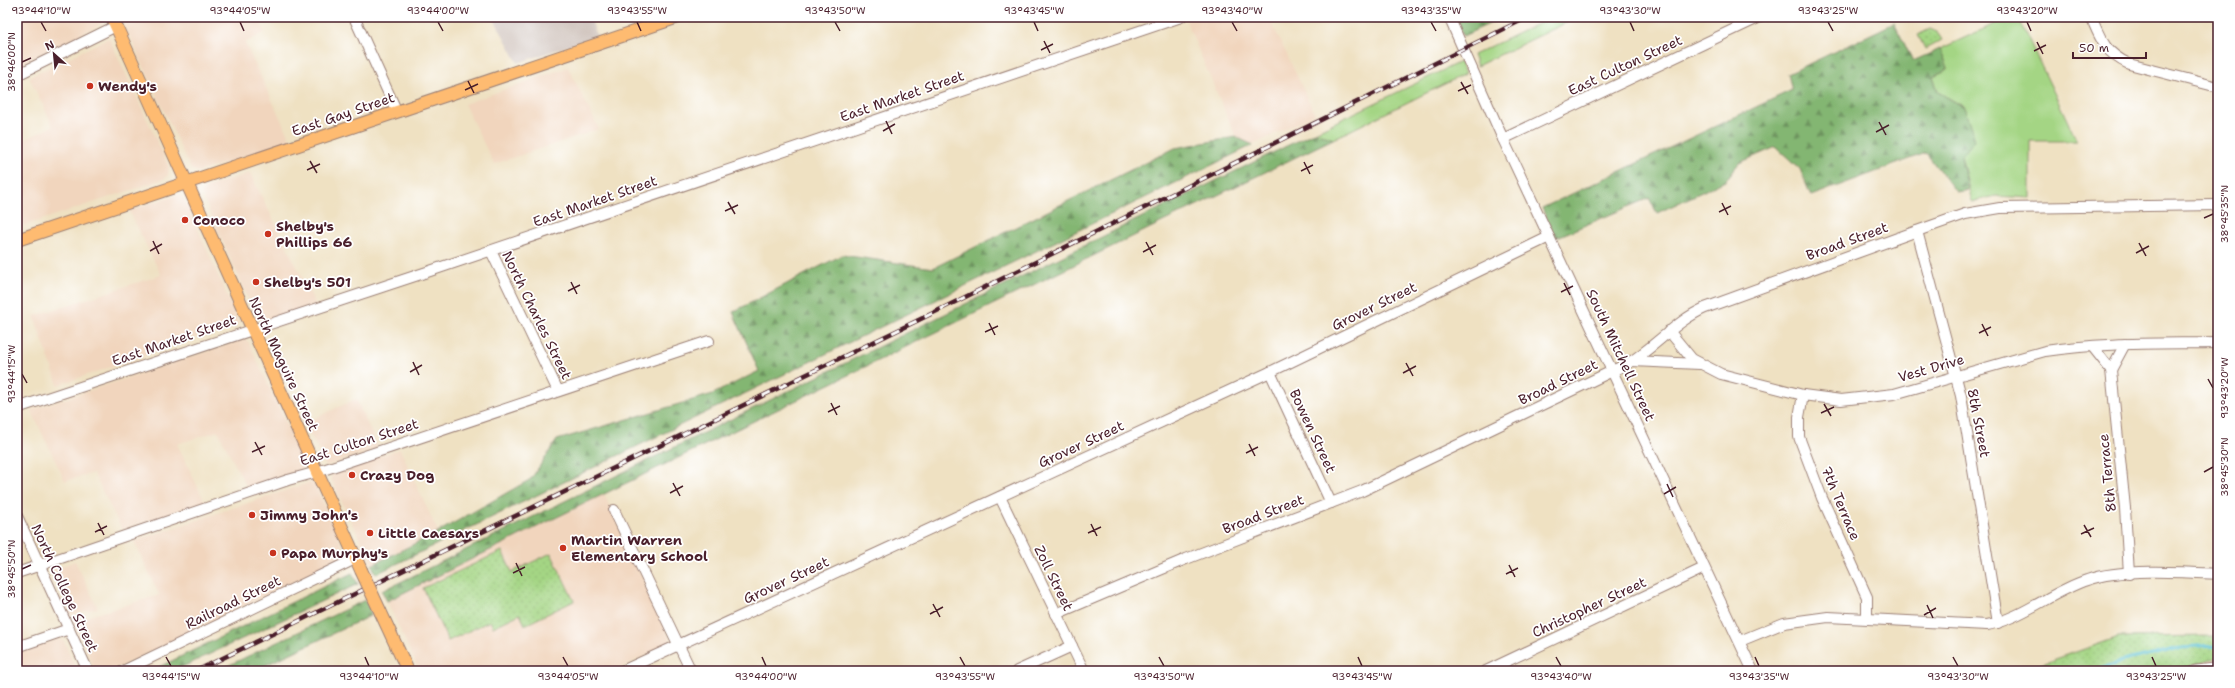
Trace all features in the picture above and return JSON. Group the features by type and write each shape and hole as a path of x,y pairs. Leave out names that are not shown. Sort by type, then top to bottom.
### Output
{"main road":[{"name":"East Gay Street","path":"17,240 678,17"},
{"name":"North Maguire Street","path":"114,22 355,558 408,671"}],"street":[{"path":"354,17 397,112"},
{"name":"East Market Street","path":"17,408 491,251 1181,17"},
{"name":"South Mitchell Street","path":"1449,17 1548,237 1613,371 1753,671"},
{"name":"East Culton Street","path":"1503,139 1760,17"},
{"path":"2091,17 2103,43 2111,54 2118,59 2129,64 2218,87"},
{"path":"17,75 114,22"},
{"name":"Broad Street","path":"1056,614 1186,559 1331,503 1436,456 1632,361 1648,351 1683,319 1705,308 1917,230 1965,214 2000,208 2218,204"},
{"name":"8th Street","path":"1917,230 1955,375 1970,444 1998,623"},
{"name":"Grover Street","path":"622,671 1270,372 1548,237"},
{"name":"North Charles Street","path":"491,251 558,391"},
{"name":"Vest Drive","path":"1669,332 1692,359 1721,374 1803,395 1841,400 1861,399 1894,394 1955,375 2045,351 2125,344 2218,343"},
{"name":"East Culton Street","path":"17,573 288,480 317,472 709,341"},
{"path":"2092,346 2111,370 2125,344"},
{"path":"1632,361 1700,364"},
{"name":"8th Terrace","path":"2111,370 2125,508 2129,574"},
{"name":"Bowen Street","path":"1270,372 1331,503"},
{"name":"7th Terrace","path":"1803,395 1799,417 1799,437 1822,498 1867,597 1867,618"},
{"name":"Zoll Street","path":"1000,497 1084,671"},
{"path":"614,510 692,671"},
{"name":"North College Street","path":"17,516 88,671"},
{"name":"Railroad Street","path":"123,671 355,558"},
{"name":"Christopher Street","path":"1486,671 1704,568"},
{"path":"1740,641 1770,627 1796,620 1828,617 1867,618 1931,624 1987,625 2012,618 2028,608 2085,580 2099,576 2129,574 2218,574"},
{"path":"17,647 69,629"},
{"path":"1017,671 1072,646"},
{"path":"2194,671 2218,668"}],"shaded area":[{"path":"17,17 102,17 103,23 17,66"},
{"path":"121,17 258,17 265,32 245,43 291,141 199,172 191,170"},
{"path":"493,17 590,17 597,36 518,63"},
{"path":"1197,17 1269,17 1315,114 1253,145 1236,137 1186,21"},
{"path":"109,38 169,167 168,175 164,179 17,228 17,143 53,126 29,77"},
{"path":"568,67 599,129 494,164 464,104"},
{"path":"250,173 316,305 264,322 259,321 257,318 201,193 210,186"},
{"path":"177,195 181,196 186,202 239,323 58,385 34,316 161,275 129,210"},
{"path":"245,339 249,343 304,462 302,469 247,488 218,431 177,444 205,502 122,530 93,473 65,481 31,410"},
{"path":"356,399 379,449 326,466 305,423"},
{"path":"400,449 438,532 372,565 332,481 331,475 337,470"},
{"path":"311,482 316,486 345,552 343,558 111,671 96,671 73,621 159,595 134,541"},
{"name":"Martin Warren Elementary School","path":"604,494 672,643 614,671 419,671 387,601"},
{"path":"75,561 98,608 71,615 51,571"},
{"path":"58,639 64,641 77,671 17,671 17,653"}],"green space":[{"path":"1459,17 1504,17 1463,36 1455,19"},
{"path":"1552,17 1578,17 1477,66 1473,55"},
{"path":"2010,17 2018,17 2077,141 2030,141 2030,198 1996,196 1972,202 1961,156 1964,107 1938,92 1933,76 1948,69 1940,49"},
{"path":"1894,23 1913,61 1940,49 1948,69 1933,76 1938,92 1964,107 1975,140 1961,156 1968,190 1956,192 1926,153 1811,196 1800,169 1776,147 1739,163 1725,181 1657,213 1649,198 1555,238 1542,208 1792,90 1788,74"},
{"path":"1930,29 1937,32 1942,40 1925,49 1918,35"},
{"path":"1460,62 1465,74 1333,139 1315,132"},
{"path":"1315,132 1333,139 387,601 382,591"},
{"path":"1236,137 1253,145 376,574 372,565 438,532 531,479 557,440 713,394 759,371 733,312 842,255 933,268 1175,148"},
{"path":"502,551 512,572 551,553 574,601 525,625 520,614 493,627 490,621 448,641 423,588"},
{"path":"352,573 358,584 174,671 151,671"},
{"path":"365,600 372,615 253,671 217,671"},
{"path":"2218,636 2218,658 2175,671 2021,671 2119,637"}],"waterway":[{"path":"2097,671 2107,666 2179,648 2218,646"}],"railway":[{"path":"196,671 931,314 1528,17"}],"place":[{"name":"Wendy's","path":"90,86"},
{"name":"Conoco","path":"185,220"},
{"name":"Shelby's Phillips 66","path":"268,234"},
{"name":"Shelby's 501","path":"256,282"},
{"name":"Crazy Dog","path":"352,475"},
{"name":"Jimmy John's","path":"252,515"},
{"name":"Little Caesars","path":"370,533"},
{"name":"Martin Warren Elementary School","path":"563,548"},
{"name":"Papa Murphy's","path":"273,553"}]}
